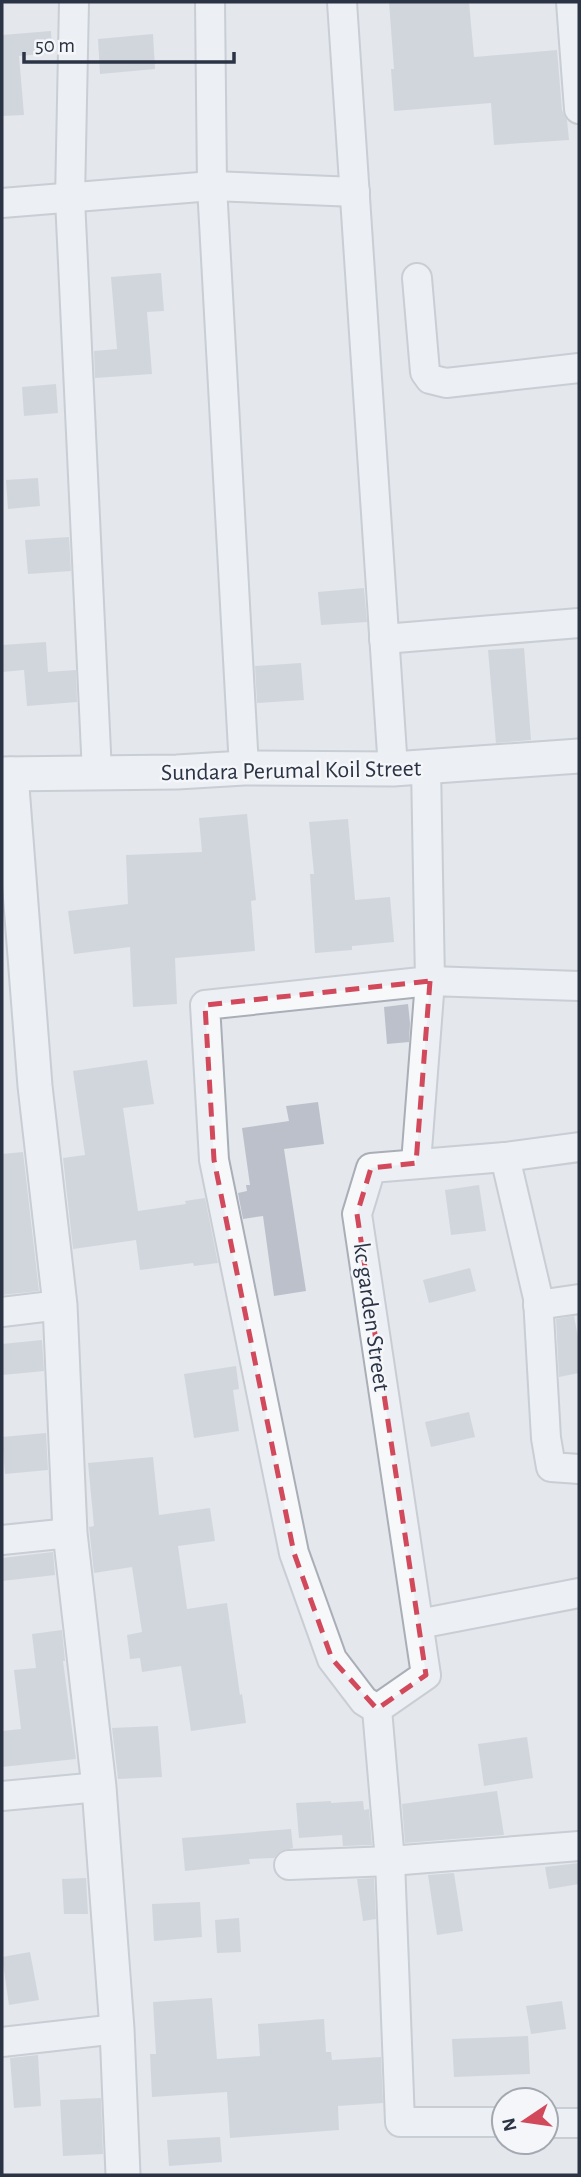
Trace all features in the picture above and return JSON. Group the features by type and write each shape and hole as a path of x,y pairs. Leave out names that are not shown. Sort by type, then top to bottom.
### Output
{"street":[{"path":"74,2 70,199 97,773"},
{"path":"210,2 212,186 244,768"},
{"path":"342,2 393,769"},
{"path":"571,2 579,109"},
{"path":"2,203 212,186 355,192"},
{"path":"417,278 425,372 430,379 446,383 579,368"},
{"path":"384,639 579,623"},
{"name":"Sundara Perumal Koil Street","path":"6,774 177,772 244,768 393,769 579,755"},
{"path":"416,1163 430,981 426,767"},
{"path":"6,774 35,1086 60,1305 70,1533 99,1787 117,2029 122,2175"},
{"path":"490,2122 400,2122 390,1861 377,1709 364,1701 332,1660 294,1553 214,1160 205,1005 430,981 579,986"},
{"name":"kc garden Street","path":"377,1709 426,1675 357,1214 370,1168 505,1157 579,1147"},
{"path":"505,1157 538,1305 546,1438 551,1467 579,1469"},
{"path":"538,1305 579,1300"},
{"path":"2,1312 60,1305"},
{"path":"2,1540 70,1533"},
{"path":"419,1624 579,1593"},
{"path":"2,1796 99,1787"},
{"path":"289,1865 390,1861 579,1846"},
{"path":"2,2042 117,2029"},
{"path":"560,2123 579,2123"}],"highlighted area":[{"path":"430,981 416,1163 371,1168 357,1214 426,1675 377,1709 332,1659 294,1553 214,1160 205,1005"}],"building":[{"path":"389,2 469,2 474,57 557,50 562,110 567,120 569,140 494,145 491,103 394,111"},
{"path":"51,31 52,53 19,56 24,115 2,116 2,35"},
{"path":"153,34 155,69 100,74 98,39"},
{"path":"161,273 164,311 147,312 152,374 95,378 94,351 117,349 111,277"},
{"path":"56,384 58,413 24,416 22,387"},
{"path":"38,478 40,506 8,509 6,480"},
{"path":"69,537 71,571 28,574 25,540"},
{"path":"364,588 367,622 321,625 318,592"},
{"path":"46,642 48,672 76,670 77,702 27,706 24,670 2,672 2,645"},
{"path":"524,648 531,740 496,743 488,650"},
{"path":"301,663 304,700 257,703 255,666"},
{"path":"247,814 256,900 251,901 255,951 175,958 177,1004 133,1007 130,947 74,954 68,911 128,904 126,855 202,852 199,818"},
{"path":"348,819 355,900 390,897 394,942 352,946 352,950 315,953 310,874 314,874 309,822"},
{"path":"408,1004 409,1042 387,1044 384,1007"},
{"path":"147,1060 154,1104 123,1108 138,1211 186,1204 185,1201 205,1198 218,1263 194,1266 193,1263 140,1270 136,1240 73,1249 63,1158 85,1155 73,1071"},
{"path":"318,1102 324,1144 284,1149 306,1291 274,1296 263,1216 243,1219 238,1193 247,1191 246,1185 250,1185 242,1128 289,1121 286,1106"},
{"path":"23,1152 39,1291 2,1295 2,1154"},
{"path":"479,1185 486,1231 451,1235 445,1190"},
{"path":"470,1268 476,1291 429,1303 423,1280"},
{"path":"574,1316 579,1343 579,1373 559,1377 556,1319"},
{"path":"42,1340 44,1371 2,1375 2,1344"},
{"path":"236,1366 239,1389 233,1390 239,1431 194,1438 184,1374"},
{"path":"469,1412 475,1437 431,1447 425,1422"},
{"path":"46,1433 48,1470 5,1474 2,1437"},
{"path":"153,1457 159,1515 210,1508 215,1541 178,1546 187,1609 227,1603 246,1723 191,1731 181,1666 142,1672 140,1658 130,1659 127,1635 142,1632 132,1567 94,1573 89,1527 94,1526 88,1463"},
{"path":"53,1552 55,1575 2,1581 2,1558"},
{"path":"62,1630 63,1661 76,1759 2,1767 2,1731 21,1729 14,1670 36,1668 32,1634"},
{"path":"158,1726 162,1777 118,1779 112,1728"},
{"path":"527,1737 533,1778 484,1786 478,1744"},
{"path":"497,1791 504,1835 405,1843 402,1804"},
{"path":"363,1801 364,1810 369,1809 372,1845 343,1846 342,1835 299,1838 296,1803"},
{"path":"291,1829 293,1848 281,1851 274,1858 249,1859 250,1864 185,1871 182,1838"},
{"path":"579,1863 579,1884 549,1889 545,1867"},
{"path":"454,1873 463,1931 437,1935 428,1875"},
{"path":"86,1878 88,1914 64,1914 62,1879"},
{"path":"374,1878 376,1919 363,1921 357,1879"},
{"path":"200,1902 202,1937 154,1941 152,1904"},
{"path":"239,1918 241,1952 217,1953 215,1920"},
{"path":"30,1952 39,2000 9,2005 2,1957"},
{"path":"212,1998 217,2059 260,2056 258,2024 324,2019 326,2052 331,2052 332,2060 381,2057 383,2103 338,2106 339,2130 230,2138 227,2092 152,2097 150,2054 156,2054 153,2002"},
{"path":"562,2001 566,2029 531,2034 526,2006"},
{"path":"528,2036 530,2074 454,2077 452,2039"},
{"path":"38,2055 41,2106 14,2108 10,2058"},
{"path":"101,2098 103,2154 63,2156 60,2100"},
{"path":"220,2137 222,2162 169,2166 167,2140"}]}
